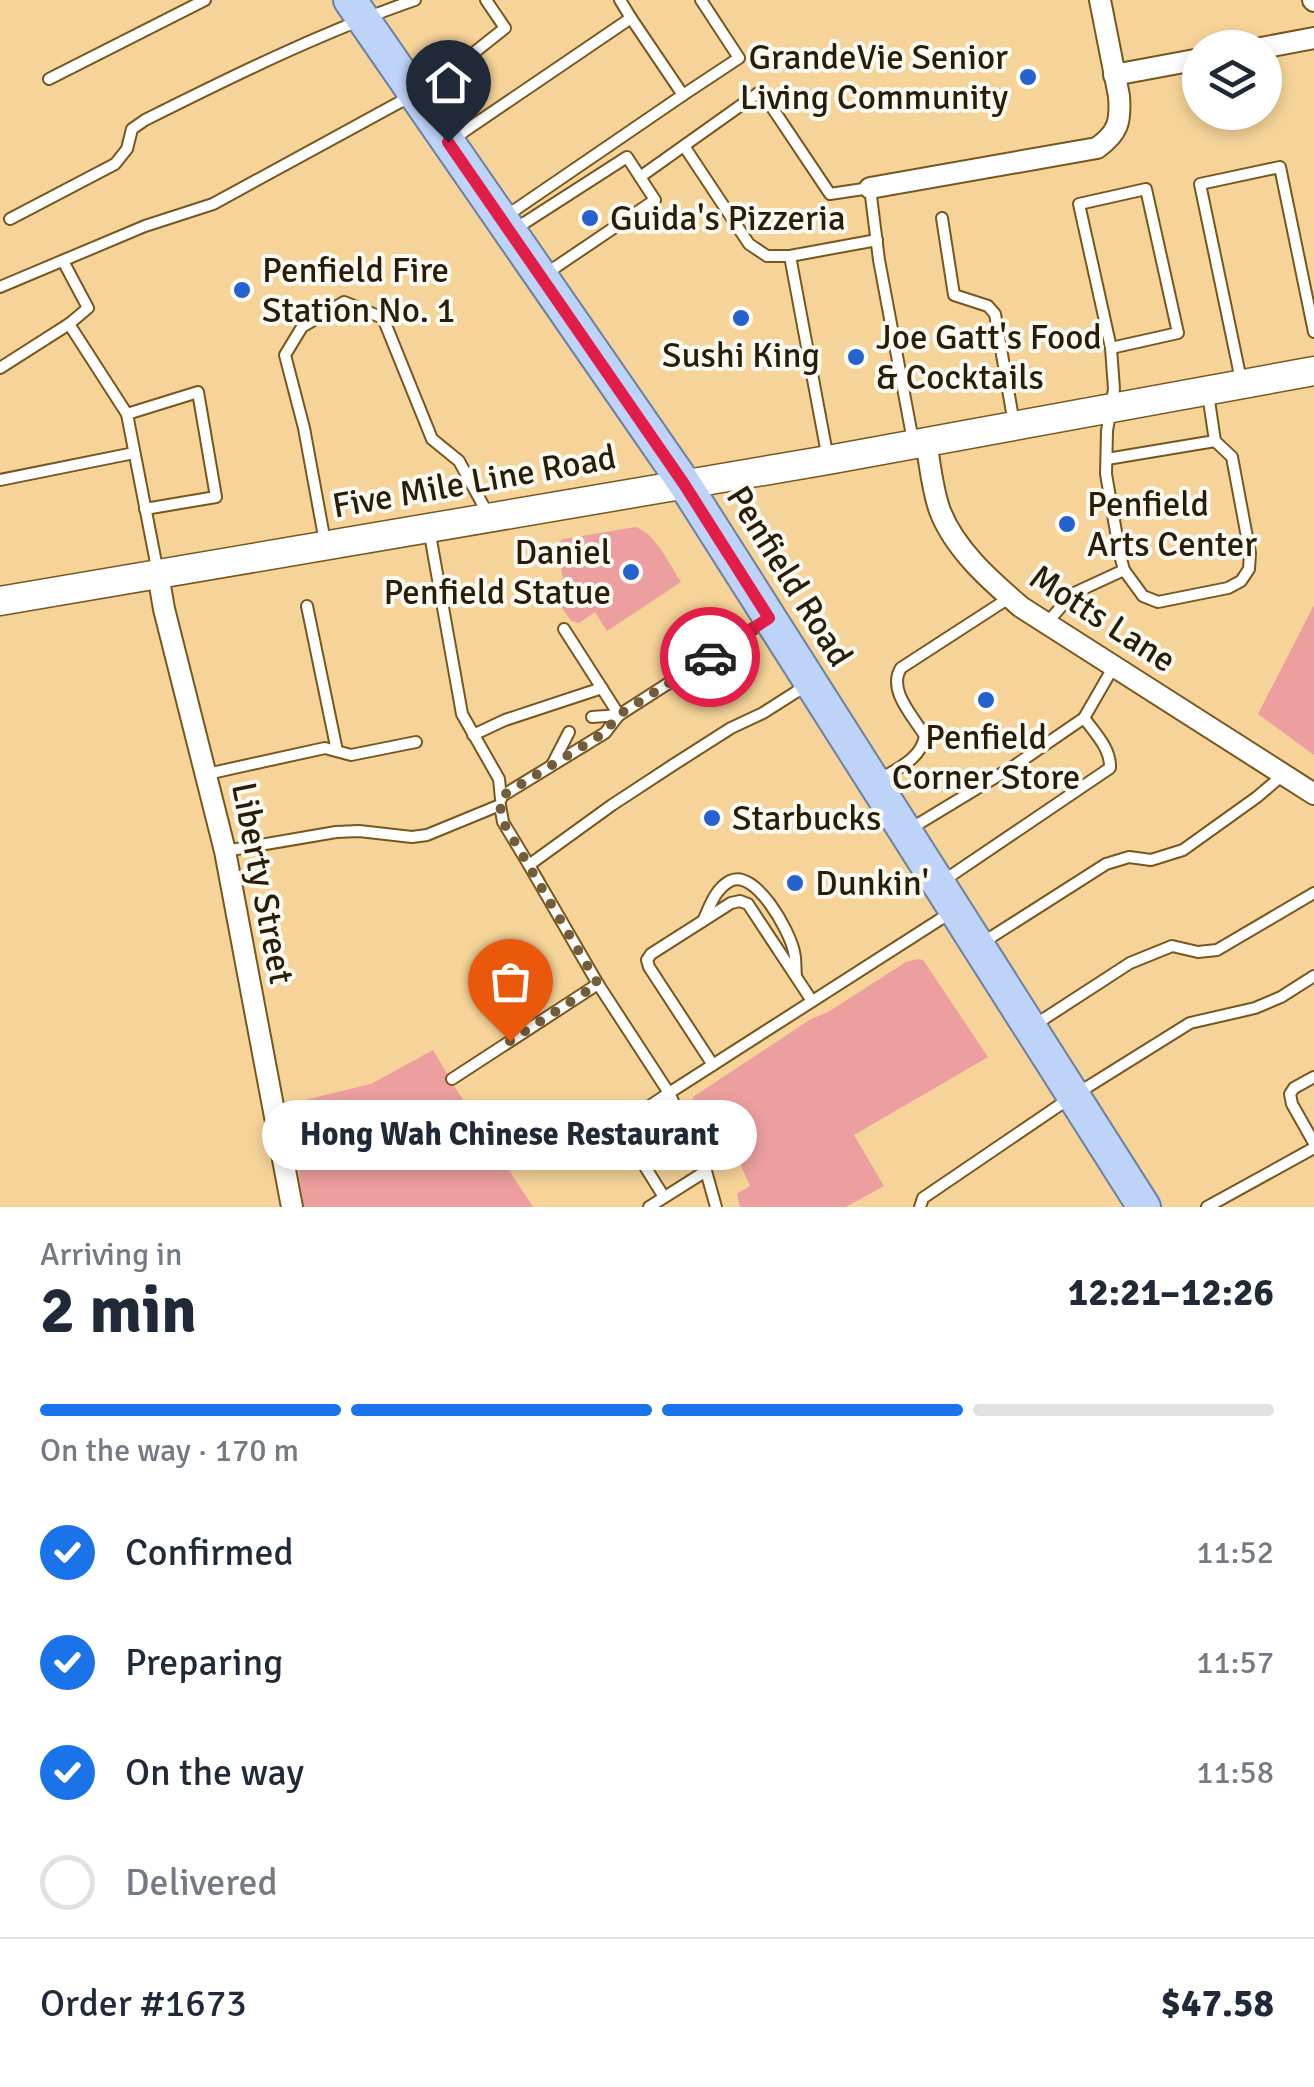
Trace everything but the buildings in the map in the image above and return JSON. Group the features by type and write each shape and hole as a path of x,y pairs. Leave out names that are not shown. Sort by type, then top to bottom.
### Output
{"main road":[{"name":"Penfield Road","path":"356,9 684,484 1144,1207"},
{"name":"Five Mile Line Road","path":"0,601 828,460 1314,371"}],"street":[{"path":"870,188 1097,148 1112,138 1120,112 1101,4"},
{"path":"1282,44 1314,38"},
{"path":"1114,75 1182,62"},
{"name":"Motts Lane","path":"920,442 947,526 993,583 1047,624 1314,794"},
{"name":"Liberty Street","path":"158,574 226,851 292,1207"}],"lane":[{"path":"49,79 205,0"},
{"path":"10,219 115,164 127,148 132,129 144,120 356,9 416,0"},
{"path":"0,287 144,226 213,204 416,96 505,28 486,0"},
{"path":"620,0 683,95"},
{"path":"506,225 740,58 701,0"},
{"path":"448,142 631,18"},
{"path":"640,177 761,91 830,194 870,188 879,260 920,442"},
{"path":"684,146 748,244 767,256 790,256 877,240"},
{"path":"506,225 627,157 655,200 541,276"},
{"path":"1242,384 1200,184 1280,168 1314,332"},
{"path":"1111,348 1178,333 1146,189 1080,204 1111,348 1114,389 1106,474 1124,570 1143,596 1158,602 1228,588 1241,581 1249,569 1250,552 1232,457 1215,441 1207,390"},
{"path":"942,218 954,295 988,306 995,314 1014,425"},
{"path":"790,256 828,460"},
{"path":"0,368 88,308 62,261"},
{"path":"326,545 304,428 285,356 302,327 344,302 383,318 432,440 458,461 490,517"},
{"path":"69,324 127,414 158,574"},
{"path":"127,414 198,392 216,497 145,508"},
{"path":"1107,459 1215,441"},
{"path":"0,480 134,453"},
{"path":"429,528 462,714 499,779 503,822 598,984 669,1093 706,1172 716,1207"},
{"path":"1047,624 1072,594 1124,570"},
{"path":"874,783 916,756 923,746 925,736 896,688 901,668 1009,597"},
{"path":"307,606 338,751"},
{"path":"226,851 336,832 428,835 501,800 604,733 620,714 769,618"},
{"path":"564,629 620,714"},
{"path":"905,832 1084,718 1114,666"},
{"path":"529,865 673,765 811,683"},
{"path":"473,735 505,720 602,688"},
{"path":"592,717 620,714"},
{"path":"664,1197 624,1132 623,1124 628,1118 812,1001 1110,768 1108,752 1084,718"},
{"path":"552,766 568,732"},
{"path":"208,774 325,748 351,755 416,742"},
{"path":"977,946 1106,864 1129,856 1151,860 1184,850 1284,774"},
{"path":"703,922 716,893 730,881 748,880 764,896 785,930 794,950 796,977"},
{"path":"1030,1028 1130,963 1172,946 1198,952 1217,950 1314,894"},
{"path":"713,1064 647,960 732,902 748,904 812,1001"},
{"path":"920,1207 923,1198 1073,1096 1190,1023 1255,1008 1314,976"},
{"path":"452,1079 598,984"},
{"path":"1208,1207 1314,1145 1290,1094 1314,1077"},
{"path":"649,1207 706,1172"}],"shaded area":[{"path":"636,527 656,543 681,582 607,631 595,612 579,623 571,621 560,605 563,582 556,544 563,539"},
{"path":"1314,605 1314,755 1258,714"},
{"path":"923,960 988,1057 854,1135 884,1186 846,1207 740,1207 737,1194 750,1186 714,1105 696,1111 691,1104 693,1097 811,1019 906,962"},
{"path":"433,1050 533,1207 304,1207 288,1104 371,1084"}],"way so far":[{"path":"510,1041 598,984 503,822 502,796 604,733 620,714 710,657"}],"place":[{"name":"GrandeVie Senior Living Community","path":"1028,77"},
{"name":"Guida's Pizzeria","path":"590,218"},
{"name":"Penfield Fire Station No. 1","path":"242,290"},
{"name":"Sushi King","path":"741,318"},
{"name":"Joe Gatt's Food & Cocktails","path":"856,357"},
{"name":"Penfield Arts Center","path":"1067,524"},
{"name":"Daniel Penfield Statue","path":"631,572"},
{"name":"Penfield Corner Store","path":"986,700"},
{"name":"Starbucks","path":"712,818"},
{"name":"Dunkin'","path":"795,883"},
{"name":"Hong Wah Chinese Restaurant","path":"510,1041"}],"route":[{"path":"448,142 684,484 769,618 710,657"}]}
